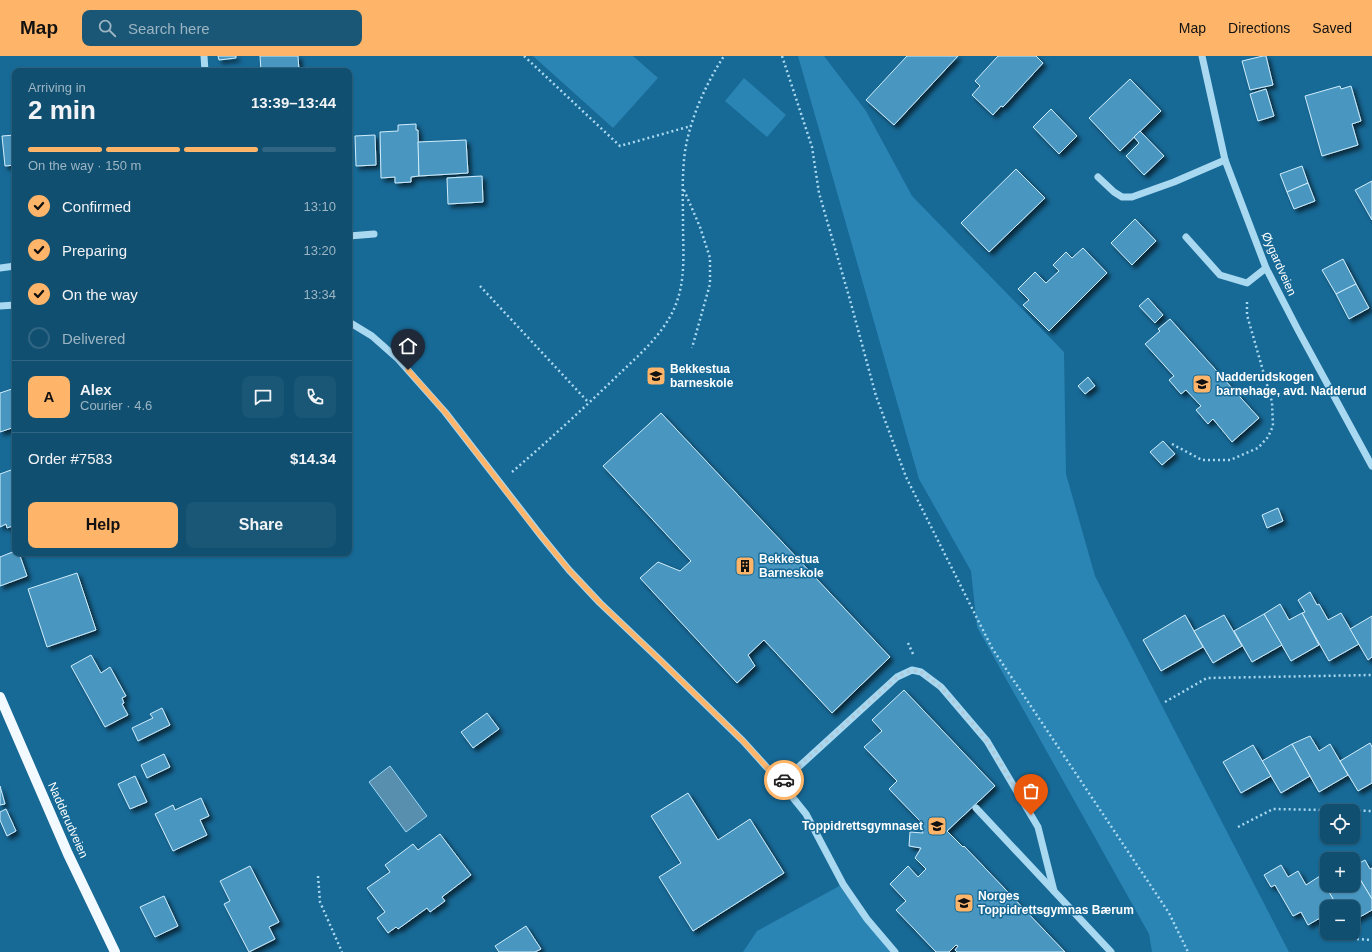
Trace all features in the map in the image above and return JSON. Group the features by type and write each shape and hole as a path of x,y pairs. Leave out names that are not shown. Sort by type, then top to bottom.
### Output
{"main road":[{"name":"Nadderudveien","path":"0,697 68,854 115,952"}],"street":[{"path":"204,56 205,68"},
{"name":"Øygardveien","path":"1202,56 1225,160 1266,268 1372,466"},
{"path":"1098,177 1114,192 1122,197 1132,197 1174,182 1225,160"},
{"path":"352,236 374,234"},
{"path":"1186,238 1220,275 1247,283 1266,268"},
{"path":"0,268 12,266"},
{"path":"0,306 12,305"},
{"path":"352,324 372,336 398,359 445,412 499,483 560,559 600,603 743,741 781,783 806,814 843,884 882,939 895,952"},
{"path":"781,783 897,677 912,670 921,672 941,687 987,741 1038,828 1054,891"},
{"path":"976,808 1111,952"}],"path":[{"path":"524,56 620,146 691,126"},
{"path":"499,483 589,403 638,356 664,327 676,305 683,275 684,159 691,126 706,90 724,56"},
{"path":"782,56 812,147 819,193 876,396 906,477 992,648 1169,913 1188,952"},
{"path":"683,187 700,227 710,258 710,284 692,348"},
{"path":"1172,444 1202,460 1230,460 1258,448 1268,437 1273,426 1272,402 1247,315 1247,283"},
{"path":"480,286 589,403"},
{"path":"1165,702 1207,678 1372,675"},
{"path":"1238,827 1273,809 1372,811"},
{"path":"318,876 320,902 342,952"},
{"path":"1360,940 1372,940"}],"shaded area":[{"path":"533,56 633,56 658,78 613,128"},
{"path":"798,56 824,56 866,111 912,196 1064,352 1066,474 1095,576 1289,952 1152,952 1149,934 977,627 971,571 919,479"},
{"path":"744,78 786,115 767,137 725,101"},
{"path":"390,766 427,816 406,832 369,782"},
{"path":"843,884 895,952 743,952 757,931"}],"building":[{"path":"218,56 236,56 236,58 219,60"},
{"path":"260,56 298,56 299,68 261,68"},
{"path":"907,56 958,56 894,125 866,100"},
{"path":"998,56 1036,56 1043,63 1003,107 1001,106 993,115 972,95 980,86 975,81"},
{"path":"1266,56 1273,85 1250,90 1242,61"},
{"path":"1130,79 1161,111 1120,151 1089,118"},
{"path":"1340,86 1341,89 1351,86 1361,121 1352,124 1358,145 1322,156 1305,96"},
{"path":"1266,89 1274,116 1258,121 1250,94"},
{"path":"1051,109 1077,136 1059,154 1033,127"},
{"path":"416,124 416,130 418,130 419,176 411,177 411,182 395,183 395,177 381,178 380,132 398,131 398,125"},
{"path":"1140,131 1164,156 1144,175 1126,156 1139,143 1134,137"},
{"path":"12,135 12,165 5,166 2,136"},
{"path":"375,135 376,165 356,166 355,136"},
{"path":"466,140 468,173 419,176 418,142"},
{"path":"1302,166 1308,183 1287,192 1280,174"},
{"path":"1016,169 1045,198 989,252 961,223"},
{"path":"482,176 483,202 448,204 447,178"},
{"path":"1372,181 1372,220 1355,190"},
{"path":"1308,183 1315,201 1294,209 1287,192"},
{"path":"1135,219 1156,241 1132,265 1111,243"},
{"path":"1083,248 1107,273 1049,331 1023,305 1029,300 1018,289 1035,272 1046,283 1059,271 1053,265 1066,252 1072,258"},
{"path":"1343,259 1356,284 1336,294 1322,270"},
{"path":"1356,284 1369,308 1349,319 1336,294"},
{"path":"1148,298 1163,315 1155,323 1139,306"},
{"path":"1170,319 1259,418 1232,442 1213,419 1208,424 1196,410 1201,406 1186,390 1181,394 1169,380 1174,376 1145,344 1160,331 1158,329"},
{"path":"1088,377 1095,386 1085,394 1078,386"},
{"path":"12,389 12,428 0,432 0,393"},
{"name":"Bekkestua Barneskole","path":"661,413 890,657 832,713 764,640 748,655 755,666 737,683 640,578 658,562 680,571 691,561 603,466"},
{"path":"1163,441 1175,454 1162,465 1150,452"},
{"path":"11,470 12,472 12,526 7,528 6,524 0,527 0,474"},
{"path":"1278,508 1283,521 1267,528 1262,515"},
{"path":"12,552 12,556 20,556 27,576 0,586 0,557"},
{"path":"77,573 96,630 47,647 28,589"},
{"path":"1310,592 1328,620 1341,613 1359,644 1329,661 1302,613 1305,612 1298,600"},
{"path":"1280,604 1289,620 1302,613 1319,645 1291,661 1264,614"},
{"path":"1264,614 1282,645 1252,662 1234,631"},
{"path":"1185,615 1203,647 1161,671 1143,640"},
{"path":"1224,615 1242,646 1213,663 1194,631"},
{"path":"1372,616 1372,657 1368,660 1350,629"},
{"path":"91,655 101,673 110,667 126,696 122,698 124,703 122,704 128,715 105,727 71,666"},
{"name":"Toppidrettsgymnaset","path":"904,690 995,786 947,831 963,847 964,846 1065,952 957,952 955,950 958,946 956,945 949,952 936,952 896,910 906,901 890,884 908,866 918,877 926,869 915,858 921,848 909,846 910,832 923,833 920,821 889,789 897,781 864,747 882,731 872,720"},
{"path":"162,708 170,725 138,741 132,728 153,718 150,714"},
{"path":"487,713 499,729 473,748 461,732"},
{"path":"1310,736 1319,751 1330,744 1348,775 1319,792 1292,744"},
{"path":"1370,743 1372,747 1372,783 1358,791 1340,761"},
{"path":"1292,744 1310,776 1281,793 1262,761"},
{"path":"1253,745 1271,776 1241,793 1223,762"},
{"path":"164,754 170,767 147,778 141,765"},
{"path":"135,776 147,802 130,809 118,784"},
{"path":"0,786 5,804 0,805"},
{"path":"688,793 718,840 750,819 784,873 693,931 659,877 681,863 651,816"},
{"path":"201,798 209,816 200,820 207,835 173,851 155,814 173,805 175,810"},
{"path":"6,809 16,831 7,836 0,820 0,812"},
{"path":"440,834 471,875 442,897 445,901 430,912 427,908 398,929 396,927 388,933 377,918 385,912 367,888 390,872 385,865 413,844 418,850"},
{"path":"1365,860 1370,869 1372,868 1372,899 1360,879 1360,863"},
{"path":"1281,865 1288,877 1298,871 1306,885 1320,876 1320,892 1329,892 1334,900 1320,900 1320,918 1308,925 1301,912 1293,916 1275,885 1271,887 1264,875"},
{"path":"250,866 279,922 269,927 275,939 249,952 224,904 230,901 220,881"},
{"path":"1360,879 1372,899 1372,910 1360,917 1360,900 1334,900 1329,892 1360,892"},
{"path":"164,896 178,926 155,937 140,907"},
{"path":"526,926 541,949 535,952 499,952 495,946"}],"way so far":[{"path":"784,780 897,677 912,670 921,672 941,687 987,741 1031,815"}],"place":[{"name":"Bekkestua barneskole","path":"656,376"},
{"name":"Nadderudskogen barnehage, avd. Nadderud","path":"1202,384"},
{"name":"Bekkestua Barneskole","path":"745,566"},
{"name":"Toppidrettsgymnaset","path":"937,826"},
{"name":"Norges Toppidrettsgymnas Bærum","path":"964,903"}],"route":[{"path":"408,370 463,434 499,483 569,570 600,603 743,741 781,783 784,780"}]}
